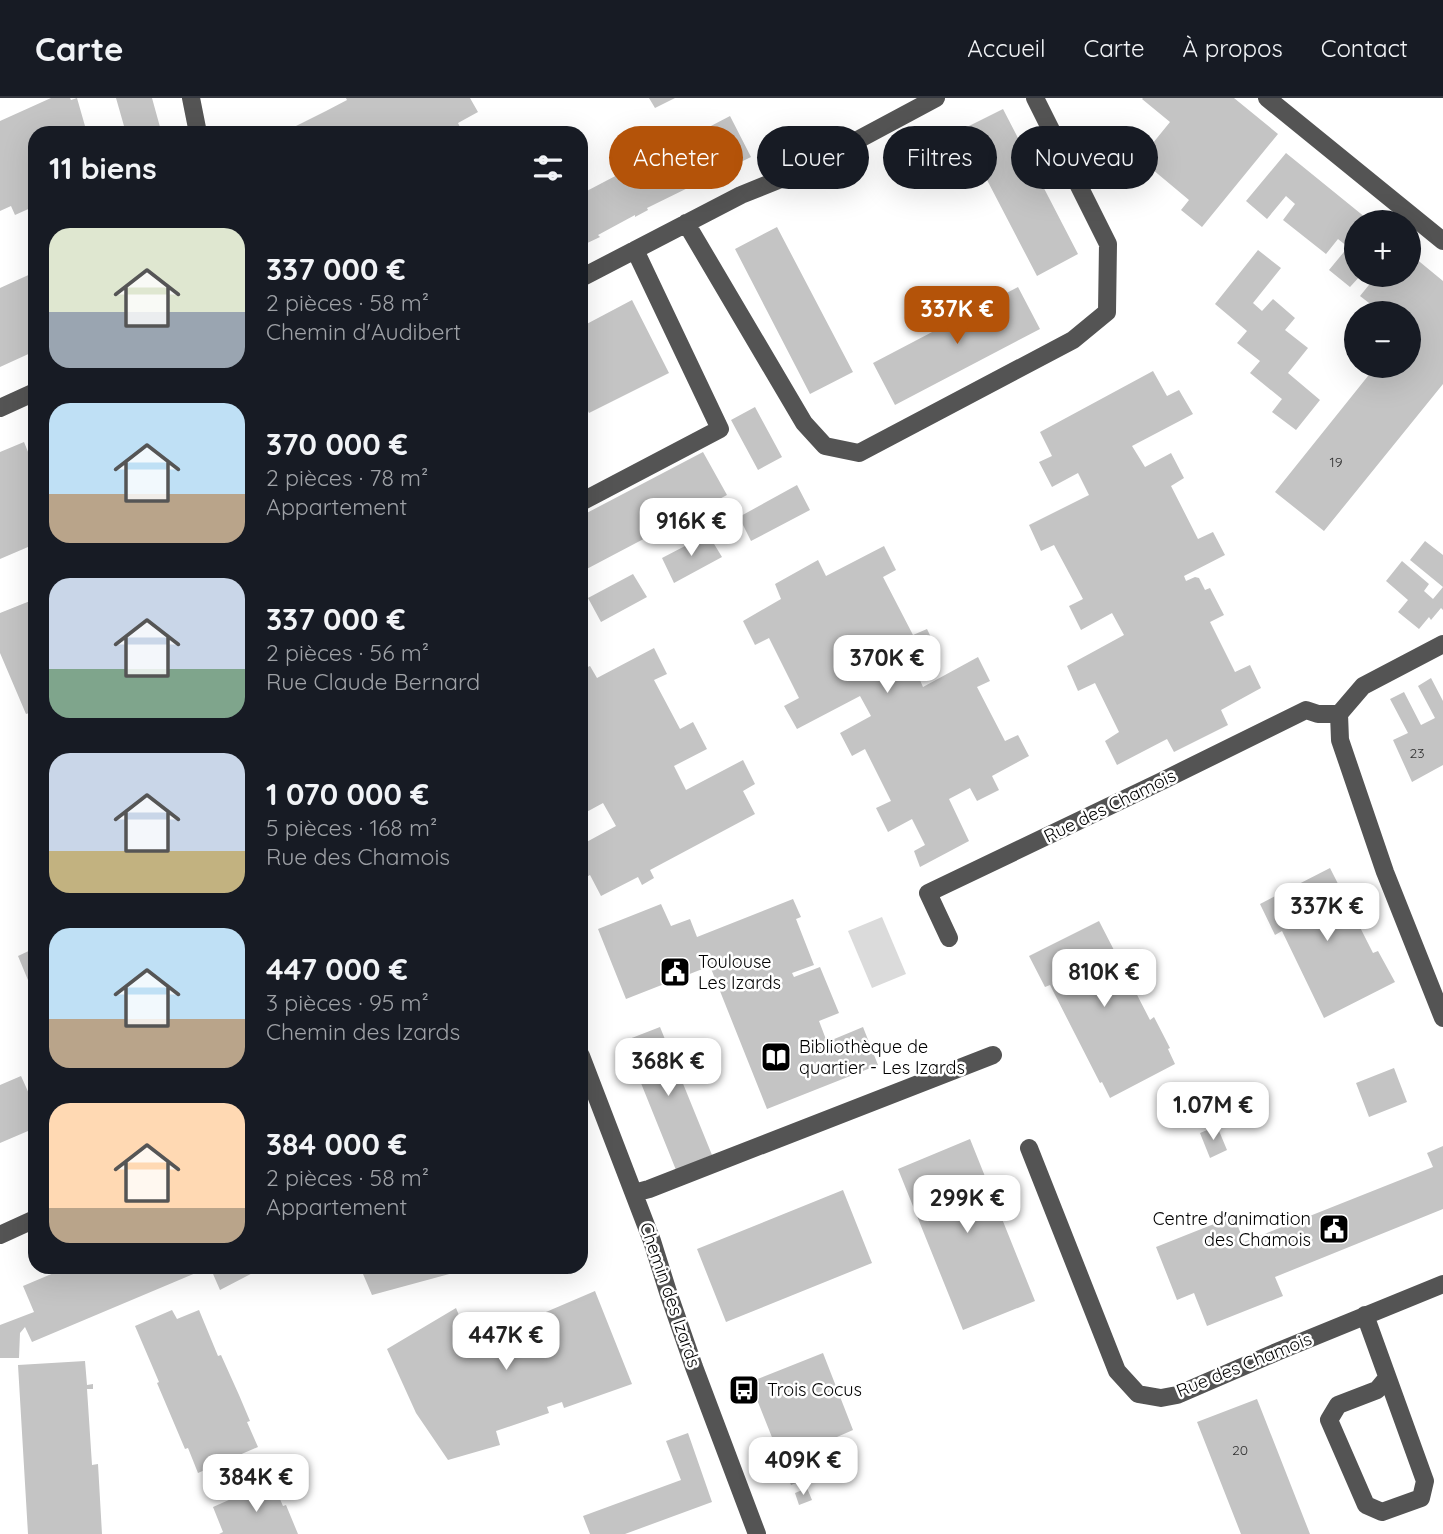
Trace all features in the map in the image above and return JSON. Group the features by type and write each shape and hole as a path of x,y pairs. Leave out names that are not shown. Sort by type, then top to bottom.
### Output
{"street":[{"path":"191,98 197,126"},
{"path":"588,274 741,195 796,173 936,98"},
{"path":"686,223 804,422 825,446 859,453 1073,340 1107,312 1108,244 1035,98"},
{"path":"1267,98 1443,242"},
{"path":"588,498 720,429 635,250"},
{"path":"0,408 28,395"},
{"path":"1443,644 1363,686 1339,715 1340,740 1380,859 1443,1018"},
{"name":"Rue des Chamois","path":"949,939 928,893 1306,710 1318,714 1339,715"},
{"path":"634,1194 993,1055"},
{"name":"Chemin des Izards","path":"588,1074 652,1241 690,1354 757,1534"},
{"name":"Rue des Chamois","path":"1030,1148 1117,1371 1138,1394 1161,1398 1177,1395 1443,1284"},
{"path":"0,1235 28,1223"},
{"path":"1365,1315 1425,1481 1421,1498 1382,1513 1366,1505 1329,1420 1338,1405 1377,1390 1387,1378"}],"shaded area":[{"path":"882,917 906,974 872,988 848,931"}],"building":[{"path":"51,98 77,98 85,126 28,126 28,209 15,215 11,206 0,211 0,121"},
{"path":"116,98 152,98 160,126 124,126"},
{"path":"346,98 470,98 478,112 458,123 460,126 296,126 347,100"},
{"path":"649,98 675,98 655,108"},
{"path":"1234,98 1278,134 1202,227 1181,210 1189,200 1158,174 1158,137 1170,122 1142,99"},
{"path":"1003,109 1012,126 1011,189 1044,189 1078,254 1037,276 992,189 997,189 997,126 969,126"},
{"path":"730,116 735,126 711,126"},
{"path":"743,141 751,157 743,161"},
{"path":"1286,153 1356,210 1344,210 1344,244 1338,239 1326,254 1283,220 1295,204 1286,196 1267,219 1246,201"},
{"path":"609,179 609,189 686,189 647,208 648,210 588,243 588,190"},
{"path":"777,227 853,372 810,394 735,249"},
{"path":"1258,250 1281,268 1253,303 1262,311 1273,299 1295,318 1285,330 1308,348 1288,373 1320,400 1296,430 1272,412 1282,399 1250,373 1260,361 1237,343 1247,331 1215,304"},
{"path":"1344,252 1344,282 1329,270"},
{"path":"1421,263 1443,281 1443,384 1324,531 1275,492 1366,378 1421,378 1421,301 1366,301 1360,296 1367,287 1421,287"},
{"path":"28,275 28,354 0,367 0,288"},
{"path":"1018,287 1040,329 895,405 873,363"},
{"path":"632,300 669,373 589,413 588,323"},
{"path":"1153,371 1167,396 1179,390 1193,414 1132,446 1145,467 1171,453 1184,478 1171,486 1198,539 1213,532 1225,555 1184,576 1186,581 1199,578 1205,590 1210,588 1224,615 1210,622 1235,672 1250,665 1261,688 1221,710 1228,725 1174,752 1167,739 1117,765 1105,741 1119,732 1095,683 1078,691 1067,666 1124,635 1112,613 1081,630 1069,606 1083,599 1054,545 1041,551 1029,525 1089,495 1078,473 1052,487 1039,462 1052,456 1040,432"},
{"path":"755,407 782,457 758,470 731,420"},
{"path":"24,442 28,452 28,547 0,559 0,452"},
{"path":"703,452 727,495 588,568 588,512"},
{"path":"797,485 810,510 751,541 739,517"},
{"path":"708,534 722,557 674,583 662,558"},
{"path":"1425,541 1443,555 1443,587 1410,560"},
{"path":"884,546 896,570 883,577 913,635 927,629 939,654 914,667 923,687 978,657 990,681 977,687 1005,741 1018,735 1029,756 992,776 999,790 977,801 970,788 949,799 969,841 920,867 914,851 925,845 912,819 888,832 876,808 891,801 865,749 852,756 840,733 871,716 860,696 797,729 784,706 799,698 769,638 755,645 743,621 781,599 775,584 818,560 826,576"},
{"path":"1402,561 1429,584 1424,591 1433,599 1443,587 1443,610 1441,608 1431,620 1429,617 1419,629 1398,612 1408,600 1386,581"},
{"path":"633,574 647,597 601,622 588,598"},
{"path":"28,602 26,714 0,653 0,613"},
{"path":"654,648 667,674 654,680 680,729 693,722 707,749 674,766 686,790 743,760 755,784 743,791 755,814 650,870 654,878 642,885 638,877 601,896 590,875 588,876 588,841 616,826 603,803 588,811 588,667 590,666 597,678"},
{"path":"1431,678 1443,701 1443,765 1412,782 1393,740 1408,733 1390,699 1404,692 1421,725 1435,718 1418,686"},
{"path":"1330,868 1373,953 1378,951 1395,982 1324,1018 1282,931 1275,935 1260,904"},
{"path":"793,899 801,917 796,919 814,965 792,973 794,977 820,967 839,1013 819,1021 827,1042 863,1027 878,1065 767,1109 710,966 626,999 598,929 661,904 671,926 690,919 697,937"},
{"path":"1099,921 1150,1020 1154,1017 1175,1064 1110,1098 1050,985 1045,987 1029,956"},
{"path":"28,951 28,980 18,956"},
{"path":"660,1027 712,1155 676,1170 624,1041"},
{"path":"1394,1068 1407,1102 1369,1117 1356,1083"},
{"path":"21,1076 28,1092 28,1131 0,1143 0,1085"},
{"path":"1217,1126 1227,1150 1210,1158 1200,1133"},
{"path":"970,1139 1035,1301 963,1330 898,1169"},
{"name":"Centre d'animation des Chamois","path":"1443,1146 1443,1209 1275,1277 1283,1296 1207,1326 1194,1293 1177,1300 1156,1247 1234,1216 1244,1242 1433,1167 1427,1153"},
{"path":"843,1190 872,1263 726,1322 697,1249"},
{"path":"51,1274 193,1274 32,1342 25,1327 20,1333 19,1358 0,1358 0,1325 34,1312 23,1286"},
{"path":"213,1274 251,1274 220,1290"},
{"path":"363,1274 449,1274 372,1295"},
{"path":"595,1291 632,1384 564,1408 562,1402 547,1407 549,1413 496,1431 500,1445 448,1460 416,1413 387,1349 456,1308 471,1344"},
{"path":"172,1310 177,1319 199,1310 218,1356 221,1355 239,1395 258,1447 198,1473 188,1448 185,1449 135,1326"},
{"path":"823,1353 853,1430 837,1437 847,1463 791,1485 750,1382"},
{"path":"85,1361 87,1385 93,1384 93,1389 87,1389 92,1465 98,1464 102,1534 28,1534 18,1365"},
{"path":"1257,1399 1310,1534 1241,1534 1197,1422"},
{"path":"688,1433 712,1502 625,1534 590,1534 583,1516 681,1480 666,1441"},
{"path":"272,1481 298,1534 219,1534 223,1532 213,1507"},
{"path":"807,1488 812,1500 799,1505 795,1493"}],"place":[{"name":"Toulouse Les Izards","path":"675,972"},
{"name":"Bibliothèque de quartier - Les Izards","path":"776,1057"},
{"name":"Centre d'animation des Chamois","path":"1334,1229"},
{"name":"Trois Cocus","path":"744,1390"}]}
